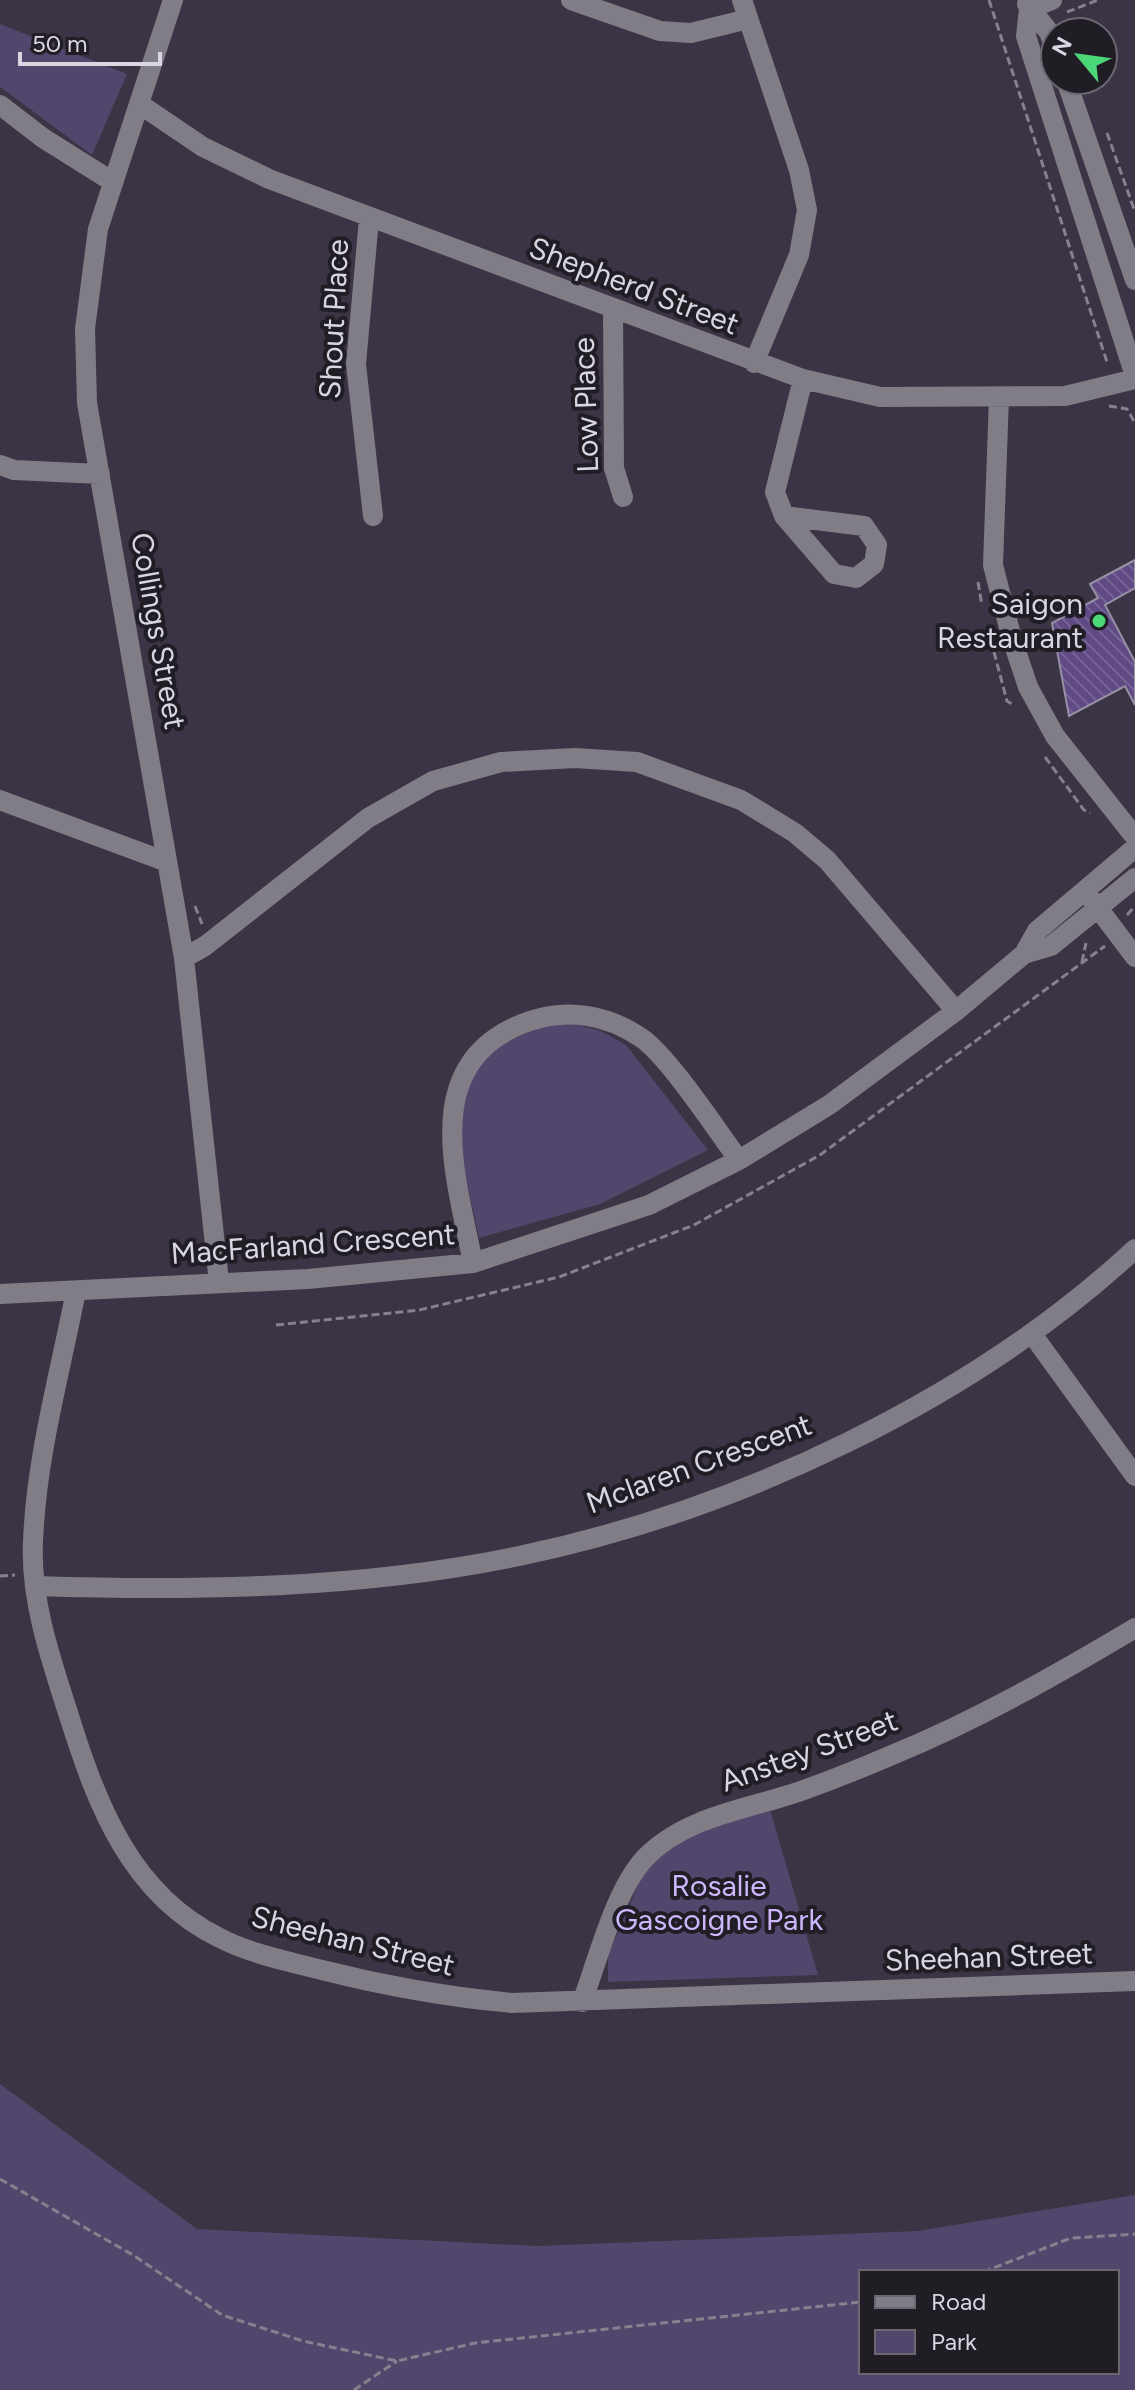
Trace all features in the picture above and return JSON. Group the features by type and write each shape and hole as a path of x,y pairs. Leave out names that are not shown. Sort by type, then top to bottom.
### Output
{"street":[{"name":"Collings Street","path":"173,0 98,229 85,329 87,403 184,958 219,1282"},
{"path":"571,0 660,31 691,33 745,10 799,170 807,210 799,255 754,363"},
{"path":"1058,7 1028,4 1026,36 1135,378"},
{"path":"1072,96 1135,280"},
{"path":"0,105 43,138 113,182"},
{"name":"Shepherd Street","path":"141,105 203,147 369,219 803,379 880,397 999,397 1065,396 1135,378"},
{"name":"Shout Place","path":"369,219 356,364 373,516"},
{"name":"Low Place","path":"613,309 614,468 623,497"},
{"path":"784,516 775,483 803,379"},
{"path":"999,397 993,565 1012,639 1028,687 1055,736 1135,837"},
{"path":"0,465 14,470 100,474"},
{"path":"184,958 205,946 368,818 433,781 501,762 575,758 637,762 741,800 795,833 827,860 956,1011"},
{"path":"0,800 167,862"},
{"name":"MacFarland Crescent","path":"0,1294 360,1275 473,1263 649,1205 739,1160 829,1105 956,1011 1024,954 1037,931 1135,848"},
{"name":"MacFarland Crescent","path":"1024,954 1051,946 1135,878"},
{"path":"1085,891 1135,957"},
{"path":"473,1263 451,1144 452,1105 463,1073 485,1046 514,1026 544,1016 581,1013 615,1023 644,1038 739,1160"},
{"name":"Mclaren Crescent","path":"36,1586 139,1589 399,1575 518,1556 646,1523 781,1472 891,1418 1032,1334 1135,1249"},
{"name":"Sheehan Street","path":"76,1291 36,1502 32,1544 36,1586 49,1653 94,1793 118,1842 147,1880 179,1913 218,1937 265,1956 443,1997 512,2003 1135,1981"},
{"path":"1032,1334 1135,1476"},
{"name":"Anstey Street","path":"582,2002 625,1888 644,1859 672,1836 711,1818 801,1791 894,1754 1050,1679 1135,1628"}],"path":[{"path":"989,0 1110,370"},
{"path":"1058,7 1065,0"},
{"path":"1058,7 1098,0"},
{"path":"1107,133 1135,212"},
{"path":"1106,405 1127,409 1135,423"},
{"path":"190,901 199,909 205,946"},
{"path":"0,2179 133,2255 222,2315 303,2341 397,2361"},
{"path":"988,2270 1071,2238 1135,2234"},
{"path":"354,2390 397,2361 475,2343 859,2302"}],"green space":[{"path":"0,24 127,74 92,155 0,87"},
{"path":"572,1023 601,1031 626,1045 708,1150 600,1204 479,1238 463,1158 461,1130 463,1104 470,1080 485,1059 508,1042 538,1029"},
{"name":"Rosalie Gascoigne Park","path":"769,1806 818,1975 608,1982 608,1955 647,1864 674,1839"},
{"path":"0,2084 197,2229 537,2246 918,2231 1135,2195 1135,2390 0,2390"}],"building":[{"path":"1135,560 1135,588 1105,605 1135,662 1135,705 1125,686 1069,716 1052,623 1098,598 1090,584"}],"place":[{"name":"Saigon Restaurant","path":"1099,621"}]}
